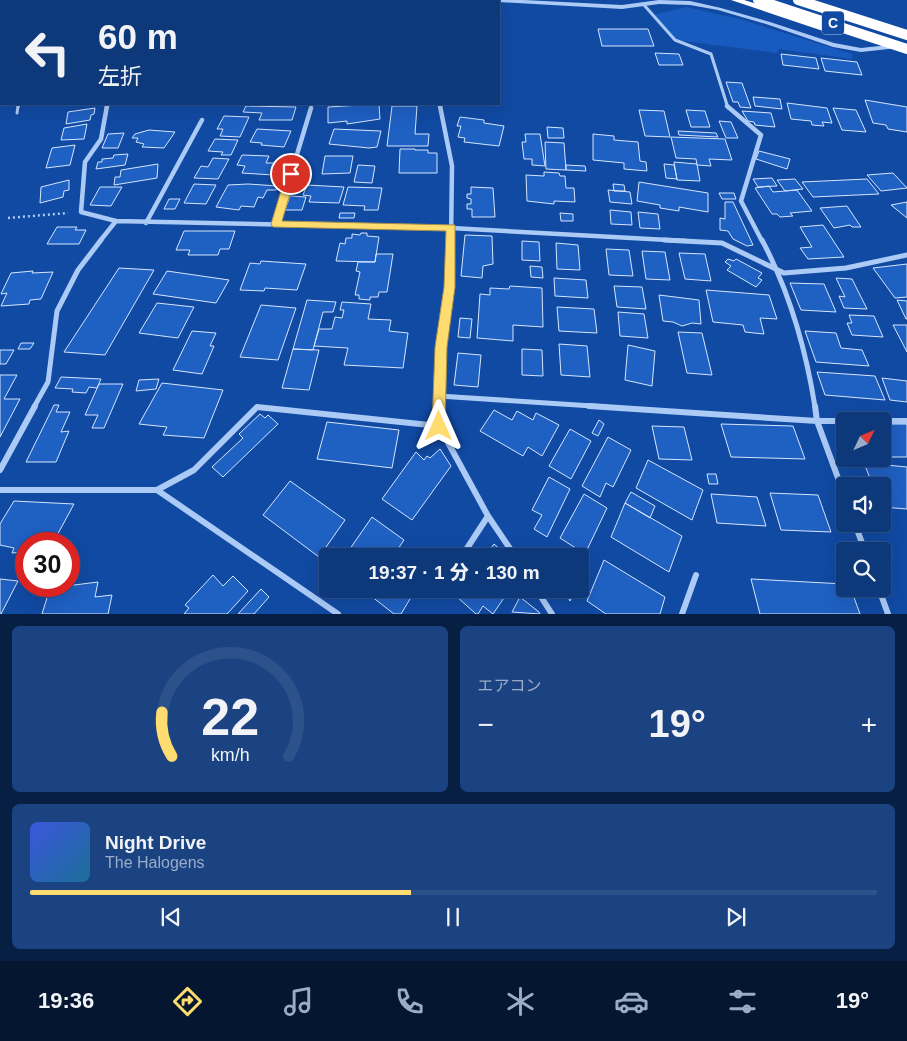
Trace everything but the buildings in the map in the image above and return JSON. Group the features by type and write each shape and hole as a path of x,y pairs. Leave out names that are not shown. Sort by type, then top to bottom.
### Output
{"highway":[{"path":"735,0 823,28 853,29"},
{"name":"C","path":"758,0 907,47"},
{"name":"C","path":"798,0 907,35"}],"street":[{"path":"500,0 622,8 659,2 690,3 719,9 833,45 861,50 907,47"},
{"path":"644,5 675,40 711,54 726,106 761,135 741,201 776,269 809,369 817,421 838,477"},
{"path":"107,105 101,138 86,162 81,212 116,221 146,224 276,224 451,228 722,243 784,273 846,268 907,255"},
{"path":"440,105 452,166 450,287 441,347 439,426 488,516 510,548"},
{"path":"276,224 311,108"},
{"path":"146,224 202,120"},
{"path":"0,470 48,382 58,311 78,270 116,221"},
{"path":"439,396 817,421 907,421"},
{"path":"0,490 157,490 194,470 257,407 439,426"},
{"path":"157,490 338,614"},
{"path":"467,548 488,516"},
{"path":"682,614 696,575"},
{"path":"882,597 888,614"},
{"path":"542,598 552,614"}],"lane":[{"path":"17,113 19,105"}],"path":[{"path":"8,218 81,212"}],"shaded area":[{"path":"686,7 740,19 852,54 852,59 779,49 777,53 675,40 653,15"}],"route":[{"path":"291,174 276,224 451,228 450,287 441,347 439,426"}]}
